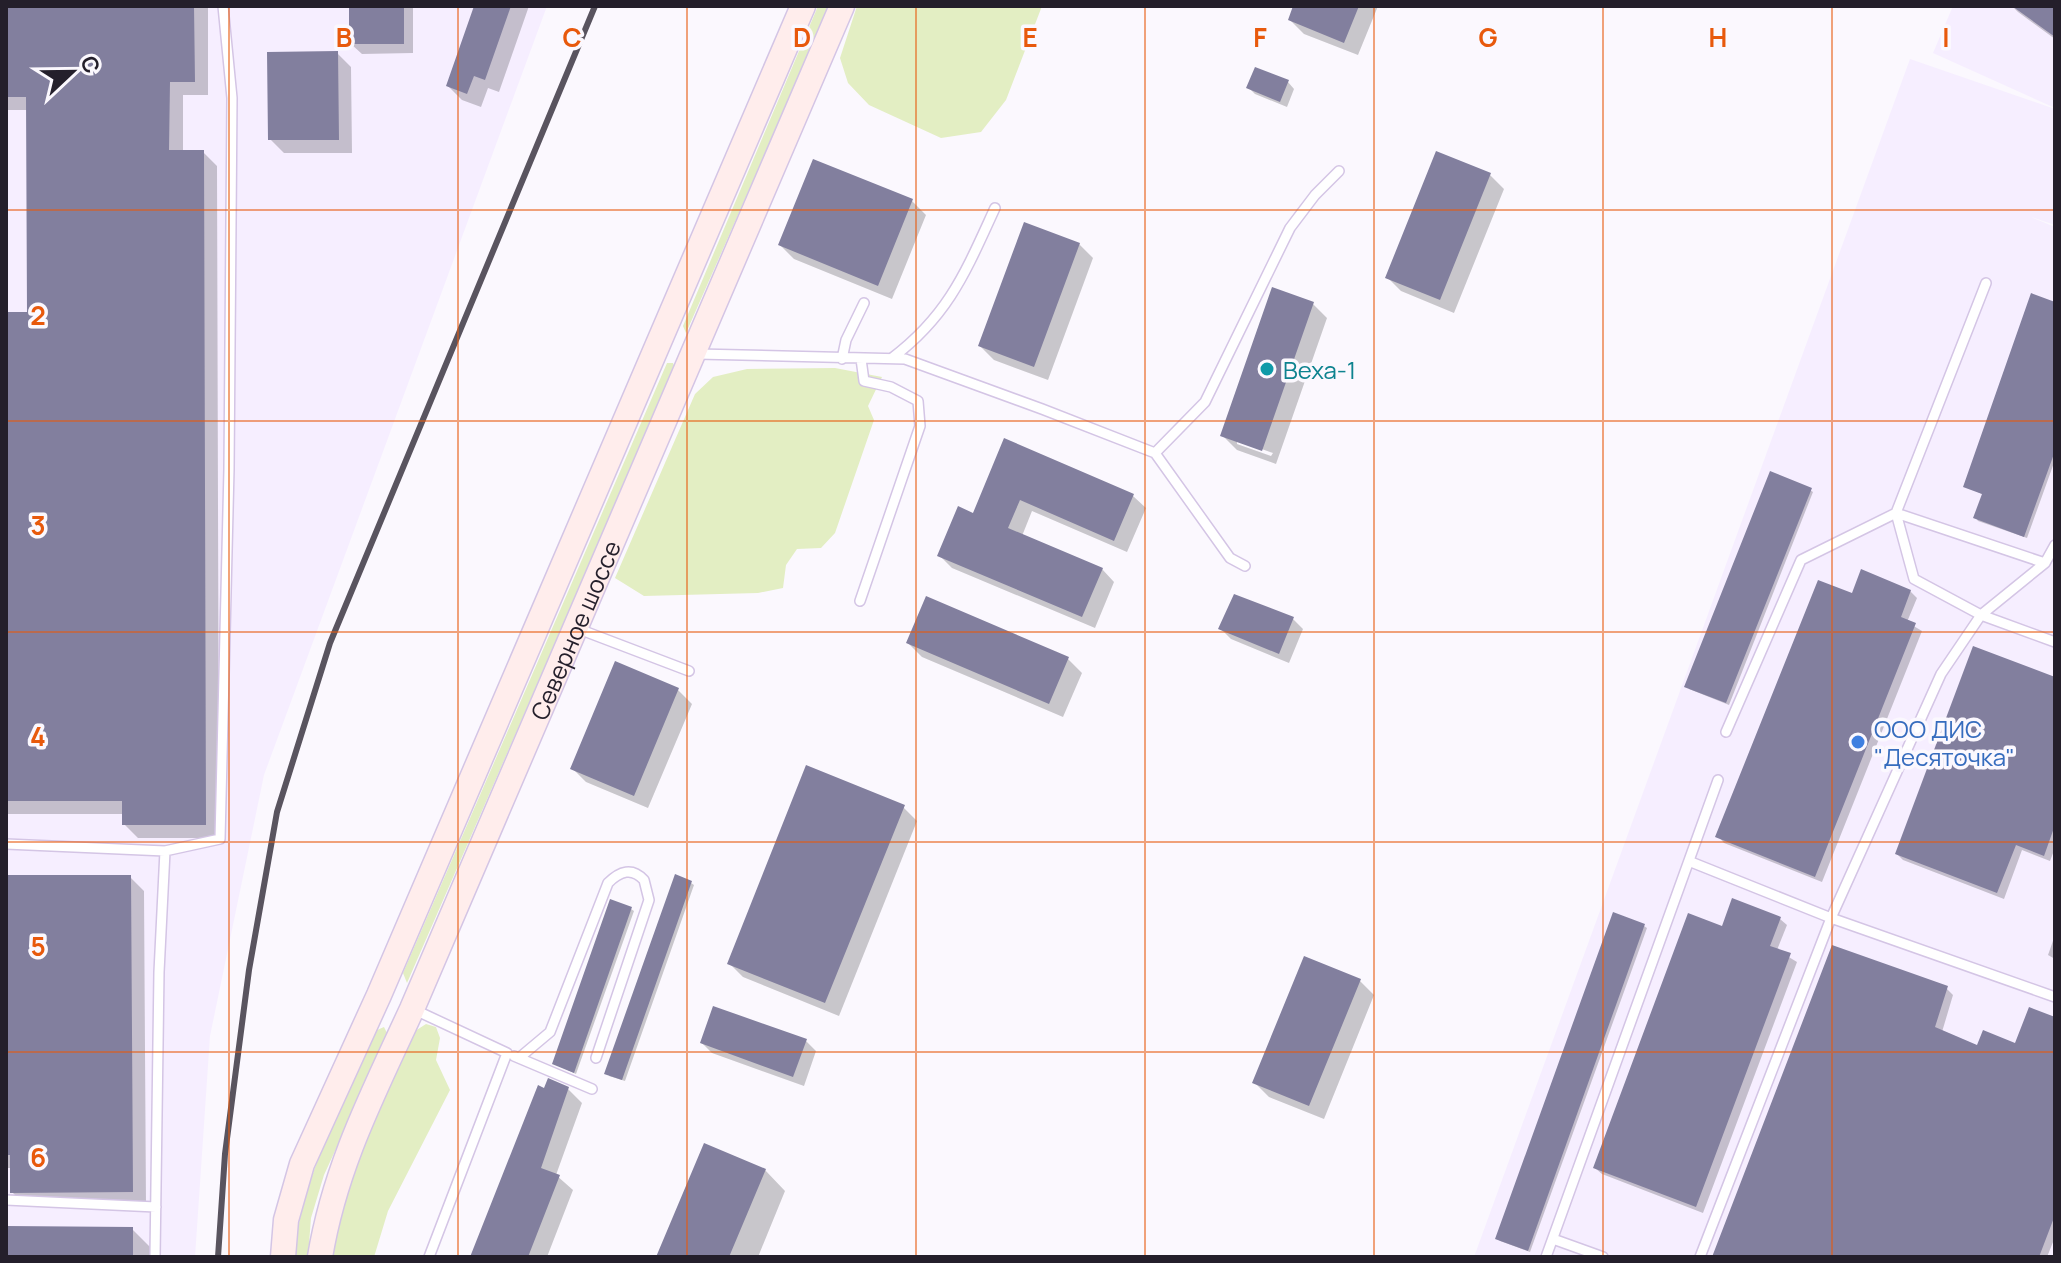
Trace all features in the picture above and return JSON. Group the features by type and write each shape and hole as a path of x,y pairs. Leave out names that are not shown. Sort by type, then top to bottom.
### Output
{"main road":[{"name":"Северное шоссе","path":"283,1257 286,1220 302,1164 379,995 803,6"},
{"name":"Северное шоссе","path":"320,1257 328,1208 343,1161 412,1009 842,6"},
{"path":"662,340 693,353"},
{"path":"379,995 412,1009"}],"lane":[{"path":"6,844 165,851 220,839 229,469 232,114 223,6"},
{"path":"1155,453 1205,402 1290,228 1339,171"},
{"path":"890,359 917,340 953,297 995,208"},
{"path":"1986,283 1896,513 1914,579 1981,615 2055,642"},
{"path":"842,359 846,340 864,303"},
{"path":"693,353 905,359 1155,453 1230,558 1245,566"},
{"path":"860,601 920,426 918,401 891,387 864,381 861,359"},
{"path":"1726,732 1801,560 1896,513 2045,563"},
{"path":"1700,1257 1831,918 1941,674 1981,615 2045,563 2055,545"},
{"path":"575,628 689,671"},
{"path":"1546,1257 1691,862 1718,780"},
{"path":"155,1257 159,972 165,851"},
{"path":"1691,862 1831,918 2055,997"},
{"path":"519,1058 550,1032 608,883 621,872 630,871 644,880 649,900 596,1058"},
{"path":"412,1009 592,1089"},
{"path":"429,1257 507,1053"},
{"path":"6,1200 156,1207"},
{"path":"1553,1239 1603,1257"}],"shaded area":[{"path":"6,6 547,6 264,775 210,1036 195,1257 6,1257"},
{"path":"1953,6 2055,6 2055,108 1933,53"},
{"name":"ООО ДИС \"Десяточка\"","path":"1910,59 2055,109 2055,225 2031,217 2055,227 2055,1257 1474,1257"}],"green space":[{"path":"818,6 830,6 686,333 683,326"},
{"path":"857,6 1042,6 1006,100 981,132 941,138 869,105 848,83 840,58"},
{"path":"667,363 673,363 675,368 407,983 403,973"},
{"path":"835,368 882,377 868,406 874,420 835,533 821,548 797,549 786,565 783,588 758,593 644,596 615,578 695,394 713,377 747,369"},
{"path":"426,1024 436,1027 440,1038 436,1060 450,1090 388,1211 374,1257 333,1257 346,1181 412,1033"},
{"path":"384,1027 388,1035 324,1175 311,1218 308,1257 294,1257 305,1198 326,1140 377,1030"}],"building":[{"path":"6,6 194,6 195,82 170,82 169,150 204,150 206,825 122,825 122,801 6,801 6,312 27,312 26,97 6,97"},
{"path":"349,6 404,6 404,44 349,44"},
{"path":"474,6 511,6 485,80 474,76 467,94 446,86"},
{"path":"1293,6 1359,6 1344,43 1288,20"},
{"path":"2012,6 2055,6 2055,37"},
{"path":"338,51 339,140 268,140 267,52"},
{"path":"1255,67 1289,80 1280,102 1246,88"},
{"path":"1436,151 1491,173 1440,300 1385,278"},
{"path":"813,159 913,199 878,286 778,245"},
{"path":"1024,222 1080,243 1034,367 978,346"},
{"name":"Веха-1","path":"1272,287 1314,302 1262,451 1220,436"},
{"path":"2031,293 2055,302 2055,451 2024,537 1973,518 1982,494 1963,487"},
{"path":"1004,438 1134,494 1114,541 1020,500 1008,528 1103,568 1082,617 937,556 958,506 973,513"},
{"path":"1770,471 1812,488 1726,703 1684,687"},
{"path":"1861,569 1911,590 1901,617 1916,623 1815,877 1715,837 1818,580 1852,593"},
{"path":"1234,594 1294,617 1279,654 1218,629"},
{"path":"926,596 1069,657 1049,704 906,643"},
{"path":"1973,646 2055,677 2055,825 2044,856 2016,845 1997,893 1895,854"},
{"path":"615,661 679,688 634,796 570,769"},
{"path":"806,765 905,805 825,1003 727,964"},
{"path":"675,874 692,881 622,1080 604,1074"},
{"path":"6,875 131,875 133,1192 10,1193 10,1155 6,1155"},
{"path":"1732,898 1781,917 1770,946 1791,953 1696,1207 1593,1168 1688,913 1722,926"},
{"path":"610,899 632,907 574,1073 552,1064"},
{"path":"1613,912 1645,924 1528,1251 1495,1239"},
{"path":"1832,945 1948,986 1935,1027 1977,1045 1983,1030 2015,1043 2029,1007 2055,1017 2055,1215 2039,1257 1712,1257"},
{"path":"1304,956 1361,979 1309,1106 1252,1083"},
{"path":"713,1006 807,1039 793,1077 700,1043"},
{"path":"548,1078 569,1087 541,1168 560,1175 528,1257 470,1257 538,1085 544,1088"},
{"path":"704,1143 766,1169 729,1257 656,1257"},
{"path":"6,1226 133,1227 133,1257 6,1257"}],"railway":[{"path":"218,1257 225,1154 249,970 277,812 330,643 595,6"}],"place":[{"name":"Веха-1","path":"1267,369"},
{"name":"ООО ДИС \"Десяточка\"","path":"1858,742"}]}
